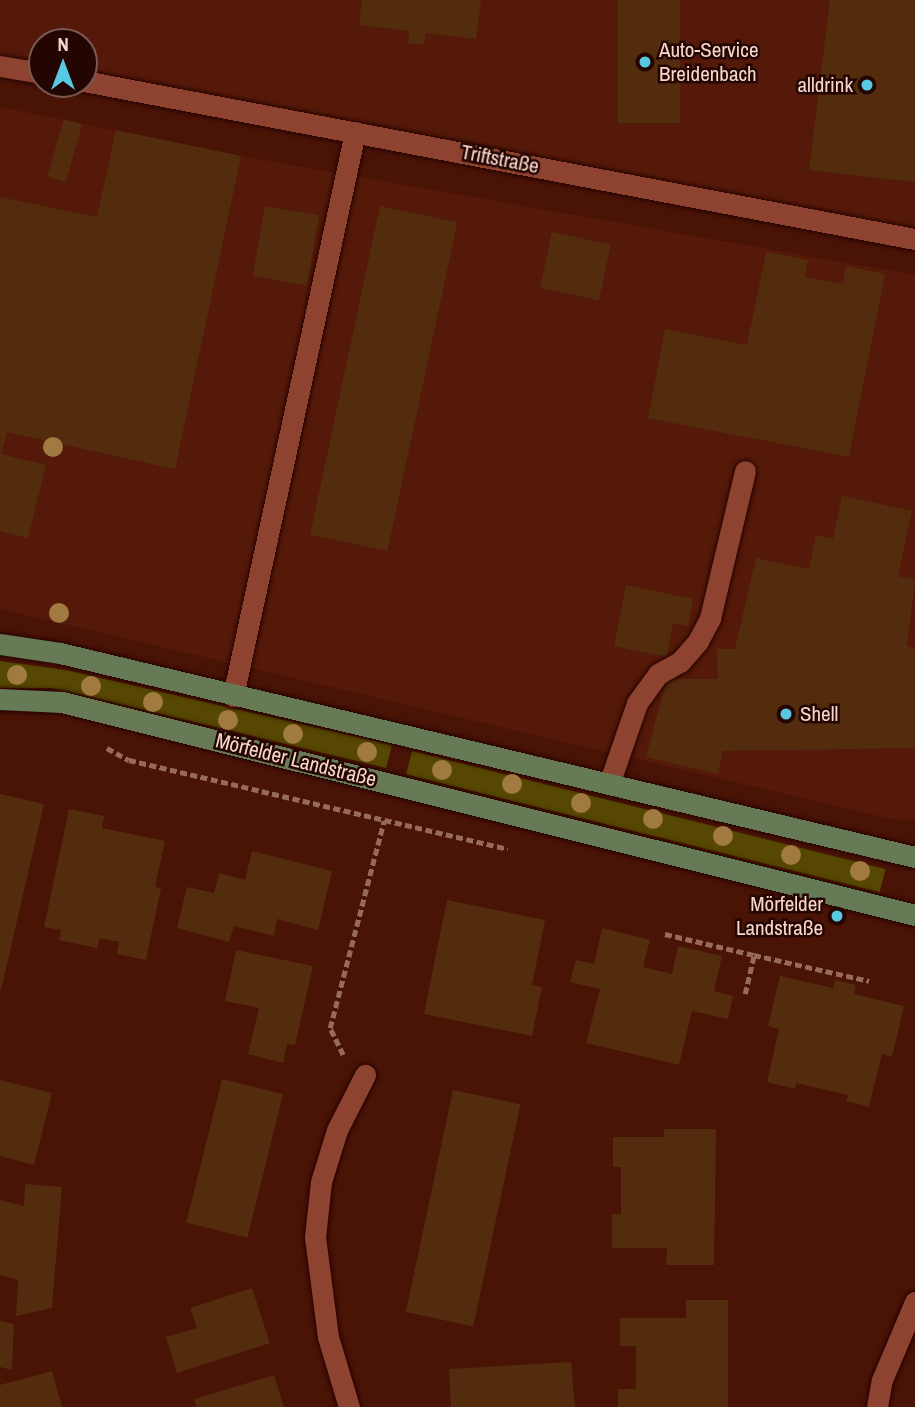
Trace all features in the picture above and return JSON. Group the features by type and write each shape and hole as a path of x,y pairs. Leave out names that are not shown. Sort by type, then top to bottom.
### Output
{"main road":[{"path":"0,644 60,653 915,857"},
{"name":"Mörfelder Landstraße","path":"0,699 62,702 915,915"}],"street":[{"path":"0,66 28,71"},
{"name":"Triftstraße","path":"98,84 915,239"},
{"path":"233,696 355,132"},
{"path":"609,784 637,703 658,674 680,662 698,642 710,618 745,471"},
{"path":"349,1407 328,1336 315,1237 321,1182 337,1130 365,1074"},
{"path":"877,1407 882,1380 915,1302"}],"path":[{"path":"365,1074 338,1050 330,1028 384,821"},
{"path":"665,933 869,981"},
{"path":"745,994 754,955"}],"shaded area":[{"path":"0,0 915,0 915,241 98,84 98,28 28,28 28,71 0,66"},
{"path":"0,107 241,156 915,275 915,820 891,819 0,609"},
{"path":"0,661 66,670 392,745 386,768 52,688 0,688"},
{"path":"412,751 886,869 880,892 406,774"}],"building":[{"path":"362,0 481,0 476,39 426,33 424,45 408,43 409,31 359,25"},
{"path":"618,0 680,0 680,123 618,123"},
{"name":"alldrink","path":"830,0 915,0 915,182 809,170"},
{"path":"64,119 82,124 66,182 47,177"},
{"path":"116,130 241,156 175,469 7,432 1,454 46,465 28,538 0,531 0,197 97,217"},
{"path":"265,206 319,216 307,285 253,276"},
{"path":"380,206 457,222 387,551 310,535"},
{"path":"552,232 611,244 599,300 540,288"},
{"path":"766,252 808,260 805,277 843,284 846,266 885,274 849,457 648,418 665,329 747,345"},
{"path":"842,496 912,511 898,576 915,580 907,646 915,649 915,748 723,751 718,774 646,757 667,679 718,679 717,649 735,649 756,558 809,569 816,535 833,539"},
{"path":"626,585 693,599 688,626 673,623 667,657 614,646"},
{"path":"0,794 44,804 1,990 0,990"},
{"path":"69,809 104,816 102,828 165,841 155,887 161,888 146,960 117,954 119,942 100,938 97,948 59,940 61,930 44,927"},
{"path":"252,851 332,871 318,930 277,919 274,936 234,926 229,942 177,928 187,887 214,893 219,873 245,880"},
{"path":"447,900 545,920 532,985 542,987 532,1036 424,1014"},
{"path":"602,928 650,940 643,967 672,974 678,946 722,956 714,991 733,996 728,1019 692,1011 679,1065 586,1043 600,989 570,982 576,960 594,964"},
{"path":"236,950 313,966 295,1045 287,1044 283,1063 248,1054 259,1008 225,1001"},
{"path":"780,976 833,988 835,980 856,985 854,994 904,1006 892,1057 882,1054 869,1107 846,1101 848,1095 796,1083 795,1089 767,1082 779,1029 768,1026"},
{"path":"222,1079 283,1094 247,1238 186,1223"},
{"path":"0,1080 52,1093 34,1165 0,1156"},
{"path":"453,1090 520,1104 473,1326 406,1312"},
{"path":"664,1129 716,1129 714,1265 666,1265 667,1248 612,1248 612,1214 621,1214 621,1167 613,1167 613,1137 664,1137"},
{"path":"25,1184 62,1187 52,1308 16,1316 18,1280 0,1275 0,1200 24,1206"},
{"path":"252,1288 270,1343 177,1373 166,1337 197,1328 190,1308"},
{"path":"686,1300 728,1300 728,1407 618,1407 618,1389 636,1389 636,1346 620,1346 620,1318 686,1318"},
{"path":"0,1321 14,1324 12,1370 0,1367"},
{"path":"571,1362 575,1407 451,1407 449,1369"},
{"path":"52,1371 62,1407 0,1407 0,1385"},
{"path":"274,1375 284,1407 196,1407 194,1399"}],"place":[{"name":"Auto-Service Breidenbach","path":"645,62"},
{"name":"alldrink","path":"867,85"},
{"name":"Shell","path":"786,714"},
{"name":"Mörfelder Landstraße","path":"837,916"}]}
